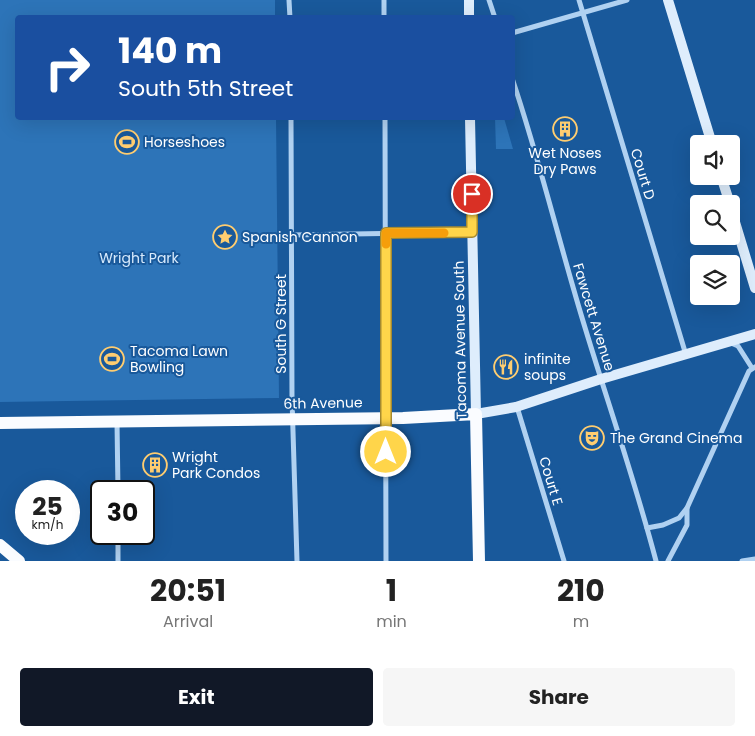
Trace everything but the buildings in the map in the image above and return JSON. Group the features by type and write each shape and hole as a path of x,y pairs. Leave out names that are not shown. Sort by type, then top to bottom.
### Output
{"main road":[{"name":"6th Avenue","path":"0,423 451,417 476,414"},
{"name":"Tacoma Avenue South","path":"476,414 478,561"},
{"path":"0,545 19,561"}],"street":[{"path":"289,0 290,15"},
{"path":"384,0 384,15"},
{"path":"469,0 469,15"},
{"path":"489,0 494,15"},
{"name":"Court D","path":"579,0 686,355"},
{"path":"515,31 627,0"},
{"path":"668,0 709,135"},
{"name":"Fawcett Avenue","path":"515,88 600,379 606,392 656,561"},
{"name":"South G Street","path":"291,120 293,419 297,561"},
{"path":"385,120 386,561"},
{"name":"Tacoma Avenue South","path":"470,120 476,414"},
{"path":"292,234 472,232"},
{"path":"740,239 755,288"},
{"name":"6th Avenue","path":"476,414 516,407 600,379 755,334"},
{"path":"647,528 679,518 687,508 749,371 754,368 738,346 728,342"},
{"name":"Court E","path":"516,407 564,561"},
{"path":"117,421 118,480"},
{"path":"668,561 687,525 687,508"},
{"path":"118,545 118,561"},
{"path":"745,561 755,559"}],"green space":[{"name":"Wright Park","path":"0,0 275,0 275,15 15,15 15,120 276,120 279,398 0,402"},
{"path":"495,120 505,120 513,149 496,149"}],"slow traffic":[{"path":"386,244 386,233 444,233"}],"place":[{"name":"Wet Noses Dry Paws","path":"565,129"},
{"name":"Horseshoes","path":"127,142"},
{"name":"Spanish Cannon","path":"225,237"},
{"name":"Tacoma Lawn Bowling","path":"112,359"},
{"name":"infinite soups","path":"506,367"},
{"name":"The Grand Cinema","path":"592,438"},
{"name":"Wright Park Condos","path":"155,465"}],"route":[{"path":"386,452 386,233 472,232 472,194"}]}
